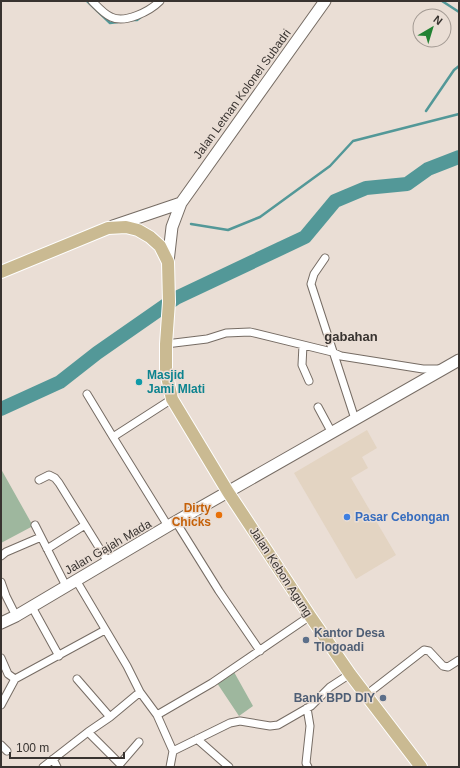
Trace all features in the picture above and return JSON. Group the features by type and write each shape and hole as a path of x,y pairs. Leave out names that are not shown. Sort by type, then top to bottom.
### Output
{"main road":[{"name":"Jalan Letnan Kolonel Subadri","path":"168,262 172,227 181,203 325,1"},
{"path":"1,272 108,228 181,203"},
{"path":"108,228 126,227 138,230 150,237 160,246 168,262"},
{"name":"Jalan Kebon Agung","path":"168,262 169,302 166,338 166,372 172,399 228,492 310,616 350,674 421,767"},
{"name":"Jalan Gajah Mada","path":"1,623 32,607 172,524 459,360"}],"street":[{"path":"92,1 111,18 121,20 138,15 160,1"},
{"path":"325,258 314,274 311,284 355,419"},
{"path":"166,338 207,339 226,333 250,332 332,352 341,356 423,369 443,369"},
{"path":"303,345 302,365 310,381"},
{"path":"87,394 113,437 260,651"},
{"path":"113,437 172,399"},
{"path":"318,407 332,433"},
{"path":"39,480 47,475 55,478 108,562"},
{"path":"35,525 66,586"},
{"path":"47,549 85,525"},
{"path":"1,556 6,552 41,537"},
{"path":"76,580 127,666 140,692 157,715 173,751 170,767"},
{"path":"1,582 16,616"},
{"path":"32,607 59,656"},
{"path":"157,715 212,683 310,616"},
{"path":"1,705 15,679 105,630"},
{"path":"366,695 424,650 429,651 444,666 448,667 459,660"},
{"path":"1,658 8,674 15,679"},
{"path":"173,751 230,723 240,721 270,726 278,725 307,708 330,687 350,674"},
{"path":"77,679 110,717"},
{"path":"43,767 110,717 140,692"},
{"path":"307,708 310,726 306,763 308,767"},
{"path":"88,732 120,764 139,742"},
{"path":"197,739 229,767"},
{"path":"1,745 7,751"},
{"path":"53,759 57,767"}],"shaded area":[{"name":"Pasar Cebongan","path":"367,430 377,448 362,457 368,468 351,478 396,555 356,579 294,473"}],"green space":[{"path":"1,469 33,526 1,543"},
{"path":"234,672 253,706 239,716 217,683"}],"waterway":[{"path":"87,1 110,23 118,22"},
{"path":"442,1 459,12"},
{"path":"131,20 137,20 141,17"},
{"path":"426,111 454,70 459,66"},
{"path":"191,224 228,230 260,217 330,166 353,141 459,114"},
{"path":"1,409 60,382 97,353 176,298 305,237 335,201 366,188 407,184 428,169 459,157"}],"place":[{"name":"Masjid Jami Mlati","path":"139,382"},
{"name":"Dirty Chicks","path":"219,515"},
{"name":"Pasar Cebongan","path":"347,517"},
{"name":"Kantor Desa Tlogoadi","path":"306,640"},
{"name":"Bank BPD DIY","path":"383,698"}],"district":[{"name":"gabahan","path":"351,336"}]}
